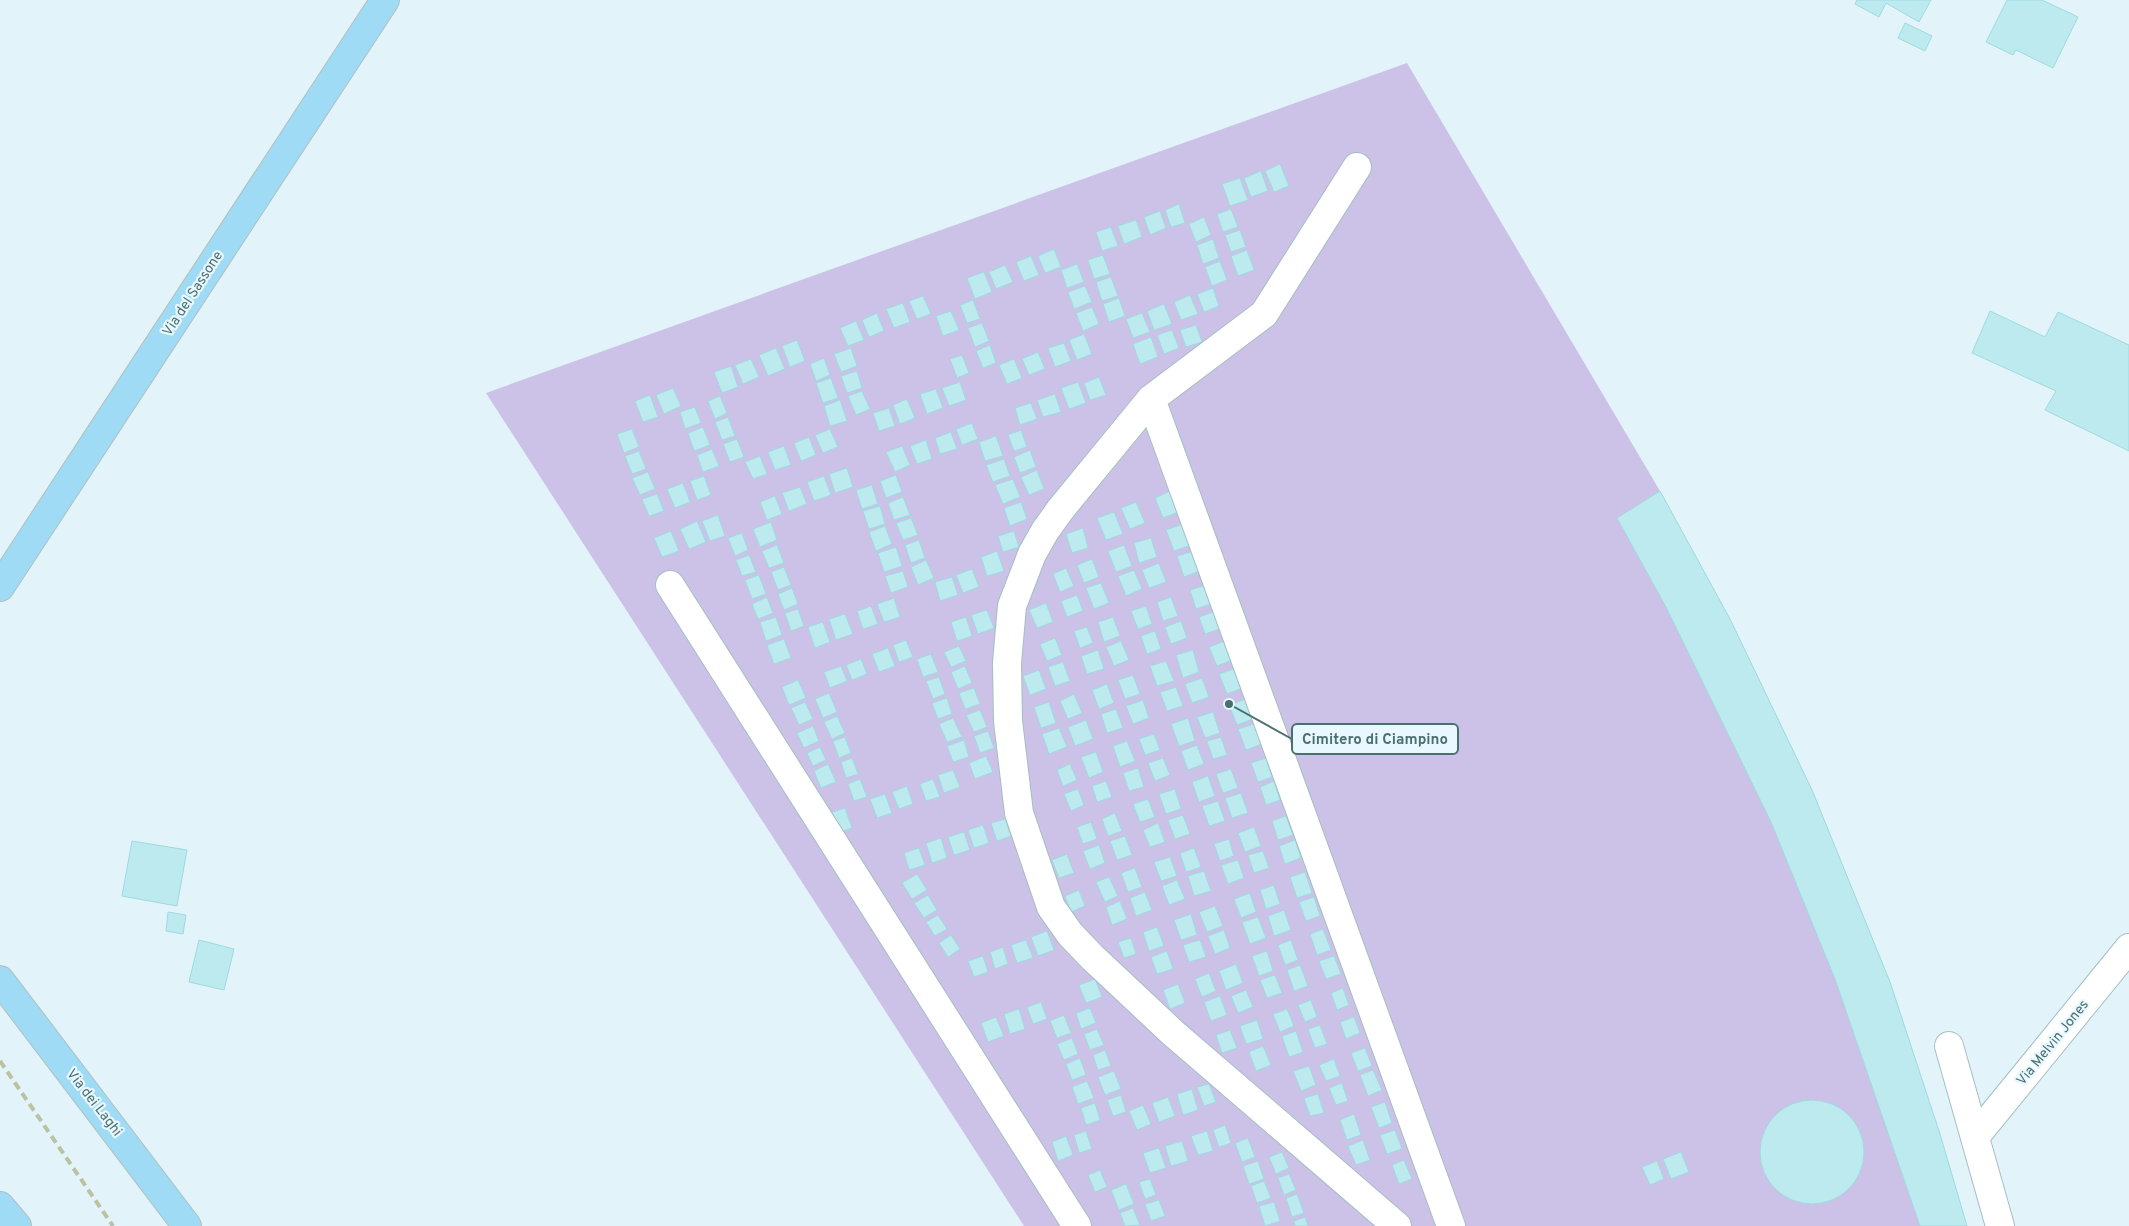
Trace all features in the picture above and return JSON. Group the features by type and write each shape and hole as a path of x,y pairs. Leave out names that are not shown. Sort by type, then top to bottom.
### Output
{"main road":[{"name":"Via del Sassone","path":"0,587 385,0"},
{"name":"Via dei Laghi","path":"0,980 187,1226"},
{"path":"0,1206 17,1226"}],"street":[{"path":"1357,167 1264,314 1151,399 1050,524 1032,554 1012,606 1007,663 1008,722 1019,813 1051,908 1070,934 1173,1033 1397,1226"},
{"path":"1151,399 1451,1226"},
{"path":"670,585 1077,1226"},
{"name":"Via Melvin Jones","path":"1975,1137 2129,948"},
{"path":"1949,1046 2000,1226"}],"shaded area":[{"path":"1407,63 1660,491 1730,619 1812,790 1890,982 1940,1134 1967,1226 1024,1226 486,393"}],"building":[{"path":"1857,0 1931,0 1919,22 1886,3 1879,17 1855,4"},
{"path":"2007,0 2042,0 2078,17 2053,68 2016,50 2013,55 1986,42"},
{"path":"1905,23 1932,36 1925,51 1898,38"},
{"path":"1280,164 1289,186 1274,192 1265,171"},
{"path":"1261,171 1268,191 1251,197 1244,178"},
{"path":"1240,178 1248,200 1230,206 1222,184"},
{"path":"1179,204 1185,223 1171,227 1165,210"},
{"path":"1231,209 1238,227 1223,232 1217,214"},
{"path":"1160,211 1166,228 1150,235 1144,217"},
{"path":"1204,217 1211,235 1196,242 1189,224"},
{"path":"1136,220 1142,237 1124,244 1118,226"},
{"path":"1111,227 1118,246 1102,251 1096,232"},
{"path":"1240,230 1246,247 1231,252 1225,235"},
{"path":"1213,239 1219,258 1203,264 1197,245"},
{"path":"1054,249 1061,267 1045,273 1038,256"},
{"path":"1247,250 1254,270 1238,276 1231,256"},
{"path":"1103,255 1110,274 1094,279 1088,260"},
{"path":"1031,256 1039,275 1024,281 1016,262"},
{"path":"1220,261 1227,280 1212,286 1205,267"},
{"path":"1077,264 1084,282 1067,288 1061,270"},
{"path":"1005,265 1013,282 996,289 989,272"},
{"path":"984,272 992,292 975,299 967,278"},
{"path":"1111,277 1118,296 1102,301 1096,282"},
{"path":"1085,286 1092,302 1074,309 1068,292"},
{"path":"1213,288 1219,306 1204,312 1197,294"},
{"path":"1190,295 1198,314 1181,320 1174,302"},
{"path":"923,296 931,314 917,319 909,301"},
{"path":"1119,298 1125,316 1109,322 1103,304"},
{"path":"973,300 980,319 967,323 960,305"},
{"path":"903,303 910,322 894,328 886,309"},
{"path":"1164,304 1172,324 1154,330 1147,311"},
{"path":"1092,307 1099,324 1083,331 1076,313"},
{"path":"951,311 959,330 943,336 936,316"},
{"path":"1990,311 2045,337 2058,312 2129,345 2129,451 2045,410 2056,391 1972,353"},
{"path":"877,313 884,331 869,337 862,320"},
{"path":"1142,313 1150,332 1133,338 1126,319"},
{"path":"856,321 864,340 848,346 840,328"},
{"path":"982,323 989,341 975,347 968,328"},
{"path":"1196,325 1202,342 1186,347 1180,330"},
{"path":"1172,330 1179,348 1164,354 1157,335"},
{"path":"1084,334 1092,354 1077,360 1069,340"},
{"path":"1151,337 1158,357 1140,364 1133,344"},
{"path":"797,340 805,361 790,367 782,346"},
{"path":"1064,343 1071,361 1055,367 1048,348"},
{"path":"990,345 996,363 983,368 976,351"},
{"path":"776,348 785,369 768,376 759,355"},
{"path":"851,348 857,366 841,372 834,354"},
{"path":"1038,352 1045,369 1029,375 1022,359"},
{"path":"962,355 969,373 957,378 950,359"},
{"path":"824,358 830,375 816,381 810,364"},
{"path":"751,359 759,377 743,384 735,365"},
{"path":"1014,359 1022,378 1007,384 999,365"},
{"path":"731,366 738,387 722,393 714,372"},
{"path":"857,371 862,388 847,393 841,376"},
{"path":"1099,377 1106,395 1090,400 1084,383"},
{"path":"831,378 838,398 823,403 816,383"},
{"path":"960,382 966,400 949,406 942,388"},
{"path":"1078,382 1086,403 1069,409 1061,388"},
{"path":"673,388 681,406 664,414 656,395"},
{"path":"936,389 943,408 927,414 920,394"},
{"path":"862,391 870,409 856,415 848,396"},
{"path":"1055,394 1061,412 1043,417 1037,400"},
{"path":"650,395 658,417 643,422 635,401"},
{"path":"720,396 727,413 715,419 708,401"},
{"path":"907,399 915,418 900,424 893,405"},
{"path":"840,400 847,421 830,426 824,406"},
{"path":"1031,403 1037,419 1020,425 1015,408"},
{"path":"695,407 701,423 685,429 680,412"},
{"path":"889,408 895,426 879,431 873,413"},
{"path":"728,417 735,436 722,440 715,422"},
{"path":"972,423 978,439 962,445 956,429"},
{"path":"703,427 710,445 694,451 688,433"},
{"path":"632,429 639,447 624,453 617,434"},
{"path":"830,429 838,447 823,453 815,435"},
{"path":"1021,430 1027,447 1014,451 1008,435"},
{"path":"951,432 957,449 940,454 935,438"},
{"path":"996,436 1003,456 985,461 979,442"},
{"path":"809,437 816,455 801,461 794,443"},
{"path":"737,439 744,457 730,462 723,444"},
{"path":"926,440 932,459 917,464 910,446"},
{"path":"784,446 791,465 775,470 768,452"},
{"path":"902,446 910,465 895,472 886,452"},
{"path":"712,449 719,466 703,472 697,455"},
{"path":"1030,450 1036,467 1020,473 1014,457"},
{"path":"639,451 646,469 632,474 625,456"},
{"path":"760,456 767,474 753,479 745,462"},
{"path":"1004,459 1010,476 993,482 986,465"},
{"path":"847,468 853,487 835,493 829,474"},
{"path":"1037,470 1044,489 1029,495 1021,477"},
{"path":"648,472 655,489 640,495 632,478"},
{"path":"896,475 902,492 886,498 880,481"},
{"path":"704,476 711,495 697,500 690,481"},
{"path":"824,476 831,495 814,501 807,482"},
{"path":"1013,479 1020,497 1003,504 995,485"},
{"path":"683,483 690,502 675,508 667,489"},
{"path":"872,485 878,504 862,509 856,490"},
{"path":"800,487 807,504 789,511 782,493"},
{"path":"1170,491 1179,512 1163,518 1155,498"},
{"path":"1660,491 1730,619 1812,790 1890,982 1940,1134 1967,1226 1920,1226 1835,979 1771,822 1666,607 1617,518"},
{"path":"657,494 664,511 649,516 642,499"},
{"path":"775,496 782,514 767,520 760,502"},
{"path":"903,497 910,515 894,520 888,503"},
{"path":"1021,502 1027,519 1010,526 1004,508"},
{"path":"1136,502 1145,523 1130,529 1121,508"},
{"path":"880,506 885,524 869,529 863,511"},
{"path":"1114,512 1123,534 1106,540 1097,518"},
{"path":"718,515 725,536 710,541 702,521"},
{"path":"911,518 918,535 903,540 896,523"},
{"path":"697,521 706,542 689,549 680,529"},
{"path":"771,522 777,540 760,547 753,529"},
{"path":"1183,524 1191,545 1174,551 1166,530"},
{"path":"885,526 892,544 876,551 869,532"},
{"path":"1083,528 1088,548 1072,553 1066,534"},
{"path":"671,531 679,551 662,557 654,538"},
{"path":"1014,531 1019,547 1003,552 998,536"},
{"path":"742,533 748,550 735,556 728,538"},
{"path":"1151,538 1157,557 1139,563 1134,543"},
{"path":"919,540 925,558 911,563 905,545"},
{"path":"777,545 784,563 769,568 762,551"},
{"path":"1124,545 1132,566 1116,572 1108,551"},
{"path":"896,547 902,566 884,572 878,553"},
{"path":"997,551 1004,571 987,576 981,557"},
{"path":"1194,551 1200,571 1184,577 1177,556"},
{"path":"749,555 756,572 742,576 736,560"},
{"path":"1092,559 1099,577 1084,583 1077,565"},
{"path":"926,560 934,578 918,585 911,567"},
{"path":"1159,563 1166,582 1149,588 1142,570"},
{"path":"784,567 791,585 778,590 771,572"},
{"path":"1066,568 1074,586 1060,592 1053,574"},
{"path":"972,569 979,587 963,593 956,575"},
{"path":"1134,570 1142,589 1126,596 1118,576"},
{"path":"903,571 908,587 891,593 885,576"},
{"path":"759,575 766,594 752,599 745,580"},
{"path":"952,577 958,595 940,601 935,582"},
{"path":"1101,583 1109,603 1094,609 1086,588"},
{"path":"1206,585 1211,604 1196,609 1190,590"},
{"path":"792,588 798,604 784,610 778,594"},
{"path":"1077,595 1083,611 1067,617 1061,601"},
{"path":"767,597 773,613 758,619 752,604"},
{"path":"1171,597 1178,616 1163,621 1157,602"},
{"path":"894,598 900,617 884,622 877,604"},
{"path":"1046,603 1053,622 1037,628 1029,610"},
{"path":"871,606 878,624 863,629 857,611"},
{"path":"1146,606 1152,624 1138,629 1131,611"},
{"path":"798,609 804,626 791,631 785,613"},
{"path":"987,610 994,628 978,634 971,615"},
{"path":"1213,612 1220,629 1205,634 1199,617"},
{"path":"845,614 853,634 836,640 829,619"},
{"path":"776,617 782,635 766,641 760,622"},
{"path":"966,617 972,636 957,641 951,622"},
{"path":"1113,617 1120,636 1104,642 1098,622"},
{"path":"1181,621 1187,638 1171,644 1165,627"},
{"path":"823,622 830,642 815,648 808,627"},
{"path":"1087,627 1093,643 1080,648 1074,631"},
{"path":"1155,631 1161,649 1147,654 1141,636"},
{"path":"1055,638 1062,655 1047,661 1040,644"},
{"path":"784,639 791,658 774,664 767,645"},
{"path":"906,640 913,657 899,662 893,645"},
{"path":"1121,641 1129,660 1114,666 1106,647"},
{"path":"1225,641 1232,660 1217,666 1209,647"},
{"path":"959,646 966,661 951,667 944,652"},
{"path":"888,648 895,666 879,672 872,654"},
{"path":"1098,650 1104,669 1087,674 1081,656"},
{"path":"1193,650 1199,672 1183,678 1176,655"},
{"path":"931,654 938,672 923,677 917,659"},
{"path":"861,659 867,674 852,680 846,665"},
{"path":"1166,661 1174,681 1157,686 1150,666"},
{"path":"1063,662 1070,681 1055,686 1048,667"},
{"path":"841,666 847,681 830,688 824,672"},
{"path":"965,666 972,683 958,689 951,672"},
{"path":"1236,668 1243,688 1227,694 1219,674"},
{"path":"1039,670 1046,689 1030,695 1023,676"},
{"path":"1133,675 1140,694 1125,699 1118,680"},
{"path":"939,677 945,694 933,699 926,681"},
{"path":"1202,678 1209,697 1192,703 1185,684"},
{"path":"798,680 806,698 789,705 782,687"},
{"path":"1107,684 1114,703 1099,709 1092,690"},
{"path":"1176,687 1183,706 1167,711 1160,692"},
{"path":"974,688 980,704 965,709 959,693"},
{"path":"829,693 837,712 823,718 815,699"},
{"path":"1074,694 1082,713 1068,719 1060,701"},
{"path":"947,698 952,714 938,719 932,703"},
{"path":"1246,699 1253,719 1237,725 1229,705"},
{"path":"1143,700 1149,718 1133,724 1126,706"},
{"path":"805,702 813,719 799,725 791,708"},
{"path":"1049,702 1056,723 1041,728 1034,707"},
{"path":"1116,709 1123,728 1107,733 1101,714"},
{"path":"980,710 987,727 974,732 966,715"},
{"path":"1213,712 1220,733 1205,738 1197,717"},
{"path":"837,716 845,733 832,739 824,722"},
{"path":"953,718 962,737 947,742 939,724"},
{"path":"1188,718 1195,741 1179,746 1171,724"},
{"path":"1086,720 1093,739 1075,746 1068,727"},
{"path":"1254,724 1262,744 1246,750 1238,729"},
{"path":"813,726 819,741 804,748 797,733"},
{"path":"1059,728 1067,747 1049,754 1042,734"},
{"path":"988,731 994,748 980,753 974,736"},
{"path":"1154,734 1160,750 1145,755 1139,739"},
{"path":"845,737 851,753 839,758 833,741"},
{"path":"1221,737 1227,755 1213,759 1207,741"},
{"path":"964,740 969,757 953,762 947,746"},
{"path":"1127,741 1135,761 1120,767 1113,746"},
{"path":"1197,745 1204,764 1188,770 1181,751"},
{"path":"820,747 826,760 813,766 807,753"},
{"path":"1096,752 1103,772 1089,778 1081,757"},
{"path":"986,756 993,772 975,779 969,763"},
{"path":"852,758 858,774 846,778 841,762"},
{"path":"1163,758 1170,775 1155,781 1148,763"},
{"path":"1266,758 1272,777 1258,782 1251,763"},
{"path":"828,764 836,782 821,788 814,771"},
{"path":"1070,764 1077,780 1063,786 1057,770"},
{"path":"1138,768 1144,787 1129,791 1123,773"},
{"path":"1231,769 1238,788 1223,793 1216,774"},
{"path":"953,770 960,787 944,793 938,775"},
{"path":"1208,776 1215,796 1199,802 1192,782"},
{"path":"860,779 867,797 854,801 848,784"},
{"path":"933,779 940,797 926,801 920,784"},
{"path":"1106,781 1112,797 1097,802 1092,786"},
{"path":"1274,781 1280,800 1266,805 1260,787"},
{"path":"907,786 913,804 899,809 892,792"},
{"path":"1078,789 1084,805 1071,811 1064,794"},
{"path":"1175,789 1181,809 1166,814 1159,794"},
{"path":"1241,793 1248,813 1232,818 1225,798"},
{"path":"885,794 892,813 877,818 870,799"},
{"path":"1148,799 1155,817 1140,822 1133,804"},
{"path":"1218,801 1225,821 1209,826 1202,806"},
{"path":"845,808 852,828 837,833 830,813"},
{"path":"1115,813 1122,831 1108,836 1102,819"},
{"path":"1183,815 1190,834 1175,839 1168,820"},
{"path":"1286,816 1293,835 1278,840 1272,821"},
{"path":"1005,819 1011,836 997,841 991,823"},
{"path":"1091,822 1097,839 1083,844 1077,827"},
{"path":"1158,823 1165,842 1150,847 1143,830"},
{"path":"983,825 989,843 974,848 968,830"},
{"path":"1254,827 1261,846 1245,852 1238,833"},
{"path":"964,832 970,850 954,855 948,837"},
{"path":"1125,836 1132,855 1117,860 1110,841"},
{"path":"941,838 947,858 932,863 926,843"},
{"path":"1229,839 1234,856 1220,861 1214,844"},
{"path":"1295,840 1301,858 1285,864 1279,846"},
{"path":"132,841 187,850 177,906 122,896"},
{"path":"1099,845 1105,863 1090,869 1083,851"},
{"path":"919,848 925,865 909,870 904,853"},
{"path":"1194,848 1201,867 1186,872 1180,853"},
{"path":"1263,851 1269,868 1254,873 1248,855"},
{"path":"1067,854 1074,873 1059,878 1052,860"},
{"path":"1170,857 1177,876 1161,881 1154,862"},
{"path":"1238,860 1244,878 1228,884 1221,865"},
{"path":"1135,868 1142,887 1128,892 1121,873"},
{"path":"1204,871 1211,891 1194,896 1188,876"},
{"path":"1305,872 1312,893 1297,898 1290,877"},
{"path":"917,874 927,890 912,899 902,883"},
{"path":"1109,877 1118,896 1105,902 1096,882"},
{"path":"1177,880 1185,899 1169,905 1162,886"},
{"path":"1274,885 1280,904 1266,909 1260,890"},
{"path":"1079,890 1085,906 1071,912 1065,896"},
{"path":"1145,892 1152,910 1136,916 1130,898"},
{"path":"1250,893 1256,912 1241,918 1234,899"},
{"path":"928,895 937,910 924,918 914,903"},
{"path":"1314,897 1320,916 1306,921 1299,902"},
{"path":"1120,901 1127,919 1112,925 1106,907"},
{"path":"1215,906 1223,926 1207,932 1199,912"},
{"path":"1284,910 1291,930 1274,936 1268,916"},
{"path":"168,912 186,915 183,934 166,931"},
{"path":"1191,914 1197,935 1181,940 1174,920"},
{"path":"938,915 947,929 935,936 926,922"},
{"path":"1258,917 1266,938 1250,944 1242,922"},
{"path":"1157,927 1164,946 1149,951 1143,932"},
{"path":"1323,929 1331,950 1317,955 1310,934"},
{"path":"1224,930 1230,948 1215,954 1208,936"},
{"path":"1047,931 1054,950 1038,956 1031,937"},
{"path":"951,935 960,949 948,957 939,943"},
{"path":"1131,938 1136,954 1124,958 1118,942"},
{"path":"199,940 234,949 224,990 189,982"},
{"path":"1026,940 1033,958 1017,963 1011,945"},
{"path":"1200,940 1206,957 1189,962 1183,945"},
{"path":"1291,940 1298,960 1285,965 1278,945"},
{"path":"1003,947 1008,964 995,969 990,952"},
{"path":"1167,951 1173,969 1157,974 1151,957"},
{"path":"1267,951 1273,971 1259,976 1252,956"},
{"path":"983,956 988,972 974,977 968,961"},
{"path":"1334,956 1341,974 1326,979 1319,961"},
{"path":"1236,964 1243,983 1226,990 1219,971"},
{"path":"1300,965 1308,986 1294,991 1287,970"},
{"path":"1209,973 1216,991 1202,997 1195,979"},
{"path":"1275,975 1282,993 1267,998 1260,980"},
{"path":"1095,979 1102,997 1086,1003 1079,985"},
{"path":"1178,984 1185,1003 1170,1009 1163,990"},
{"path":"1343,988 1349,1005 1337,1010 1331,993"},
{"path":"1246,990 1253,1007 1238,1013 1231,996"},
{"path":"1220,996 1227,1015 1211,1021 1204,1002"},
{"path":"1311,1000 1317,1017 1305,1022 1298,1005"},
{"path":"1041,1002 1047,1019 1033,1024 1027,1007"},
{"path":"1090,1008 1096,1023 1081,1029 1076,1013"},
{"path":"1019,1009 1025,1029 1010,1034 1004,1014"},
{"path":"1287,1009 1294,1026 1280,1032 1273,1014"},
{"path":"1064,1015 1071,1033 1057,1038 1050,1021"},
{"path":"996,1017 1004,1036 988,1042 981,1023"},
{"path":"1354,1017 1360,1033 1346,1039 1340,1022"},
{"path":"1257,1020 1263,1039 1246,1044 1240,1026"},
{"path":"1320,1025 1327,1044 1315,1048 1308,1029"},
{"path":"1097,1029 1104,1045 1090,1050 1084,1034"},
{"path":"1230,1030 1237,1048 1222,1053 1216,1035"},
{"path":"1296,1031 1303,1052 1289,1057 1282,1036"},
{"path":"1072,1038 1078,1054 1064,1060 1057,1044"},
{"path":"1263,1046 1271,1065 1256,1071 1249,1052"},
{"path":"1365,1048 1372,1066 1358,1071 1351,1053"},
{"path":"1105,1050 1111,1066 1098,1070 1093,1055"},
{"path":"1080,1058 1086,1075 1072,1080 1066,1064"},
{"path":"1334,1059 1340,1076 1326,1081 1319,1065"},
{"path":"1309,1066 1316,1085 1301,1091 1293,1071"},
{"path":"1373,1070 1382,1090 1368,1096 1360,1075"},
{"path":"1114,1071 1121,1089 1105,1095 1098,1077"},
{"path":"1087,1081 1094,1098 1078,1104 1072,1087"},
{"path":"1342,1083 1348,1101 1336,1105 1329,1088"},
{"path":"1209,1084 1216,1102 1204,1106 1197,1087"},
{"path":"1192,1089 1198,1110 1183,1115 1177,1094"},
{"path":"1318,1094 1324,1113 1310,1116 1304,1098"},
{"path":"1121,1095 1126,1112 1113,1116 1107,1100"},
{"path":"1168,1097 1175,1116 1159,1122 1152,1103"},
{"path":"1812,1100 1832,1104 1841,1109 1855,1123 1860,1132 1864,1152 1860,1172 1855,1181 1841,1195 1832,1200 1812,1204 1792,1200 1783,1195 1769,1181 1764,1172 1760,1152 1764,1132 1769,1123 1783,1109 1792,1104"},
{"path":"1385,1102 1392,1123 1379,1128 1371,1107"},
{"path":"1095,1103 1100,1120 1086,1125 1081,1108"},
{"path":"1143,1105 1151,1124 1137,1130 1129,1111"},
{"path":"1354,1114 1361,1135 1347,1140 1340,1120"},
{"path":"1225,1125 1231,1143 1219,1147 1213,1130"},
{"path":"1395,1130 1402,1149 1387,1154 1380,1135"},
{"path":"1086,1131 1092,1149 1079,1153 1074,1135"},
{"path":"1207,1131 1213,1151 1198,1155 1191,1136"},
{"path":"1066,1136 1073,1155 1058,1161 1052,1142"},
{"path":"1248,1138 1255,1157 1242,1162 1235,1143"},
{"path":"1363,1140 1370,1160 1356,1165 1348,1146"},
{"path":"1182,1141 1188,1161 1171,1166 1165,1146"},
{"path":"1159,1148 1166,1168 1150,1173 1143,1153"},
{"path":"1282,1152 1289,1168 1276,1174 1269,1157"},
{"path":"1681,1152 1689,1172 1671,1179 1663,1159"},
{"path":"1404,1160 1412,1179 1399,1184 1392,1165"},
{"path":"1258,1161 1264,1179 1249,1184 1243,1166"},
{"path":"1657,1161 1664,1179 1650,1185 1642,1167"},
{"path":"1100,1170 1107,1187 1095,1192 1088,1175"},
{"path":"1289,1174 1296,1190 1284,1195 1278,1178"},
{"path":"1150,1179 1156,1195 1145,1199 1139,1182"},
{"path":"1264,1181 1271,1198 1257,1203 1251,1186"},
{"path":"1126,1184 1134,1204 1119,1210 1111,1190"},
{"path":"1297,1194 1304,1213 1292,1217 1286,1198"},
{"path":"1159,1200 1165,1216 1151,1221 1145,1204"},
{"path":"1274,1202 1280,1221 1265,1226 1259,1206"},
{"path":"1133,1208 1140,1225 1125,1226 1120,1213"},
{"path":"1305,1217 1308,1226 1295,1226 1294,1221"}],"railway":[{"path":"0,1061 113,1226"}],"place":[{"name":"Cimitero di Ciampino","path":"1229,704"}]}
